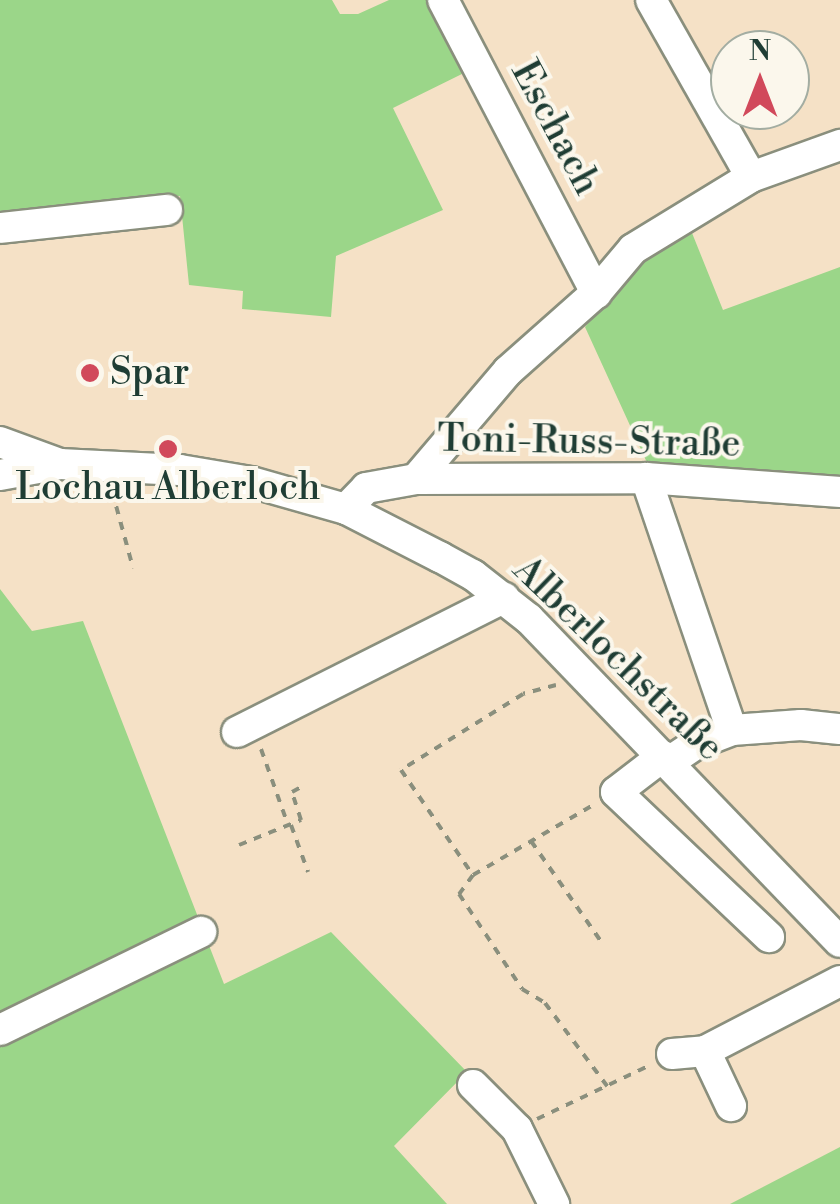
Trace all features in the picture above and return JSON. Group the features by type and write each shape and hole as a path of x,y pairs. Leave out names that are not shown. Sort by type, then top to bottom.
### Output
{"street":[{"name":"Eschach","path":"443,0 596,293"},
{"path":"651,0 750,177"},
{"path":"416,478 508,371 596,293 632,249 750,177 840,145"},
{"path":"0,228 167,210"},
{"name":"Alberlochstraße","path":"0,442 60,464"},
{"name":"Alberlochstraße","path":"0,475 60,464 180,470 232,478 346,508 440,556 504,598 666,759 840,942"},
{"name":"Toni-Russ-Straße","path":"346,508 366,488 416,478 646,478 840,492"},
{"path":"646,478 732,730"},
{"path":"244,728 504,598"},
{"path":"769,937 616,792 666,759 732,730 801,725 840,728"},
{"path":"0,1030 201,932"},
{"path":"672,1054 705,1051 840,981"},
{"path":"705,1051 732,1106"},
{"path":"473,1085 517,1129 554,1204"}],"path":[{"path":"109,467 132,568"},
{"path":"473,874 401,770 522,694 584,678"},
{"path":"244,728 308,872"},
{"path":"239,845 302,820 292,792 304,786"},
{"path":"607,1086 545,1003 522,989 459,894 473,874 616,792"},
{"path":"531,841 600,940"},
{"path":"517,1129 672,1054"}],"green space":[{"path":"0,0 332,0 340,14 358,14 389,0 427,0 466,72 393,108 443,210 336,256 331,317 242,309 243,291 189,285 180,196 0,214"},
{"path":"690,228 723,310 840,267 840,480 649,467 585,327 639,260"},
{"path":"0,589 32,631 83,621 224,984 331,932 467,1072 394,1146 447,1204 0,1204"},
{"path":"840,1147 840,1204 730,1204"}],"place":[{"name":"Spar","path":"90,373"},
{"name":"Lochau Alberloch","path":"168,449"}]}
